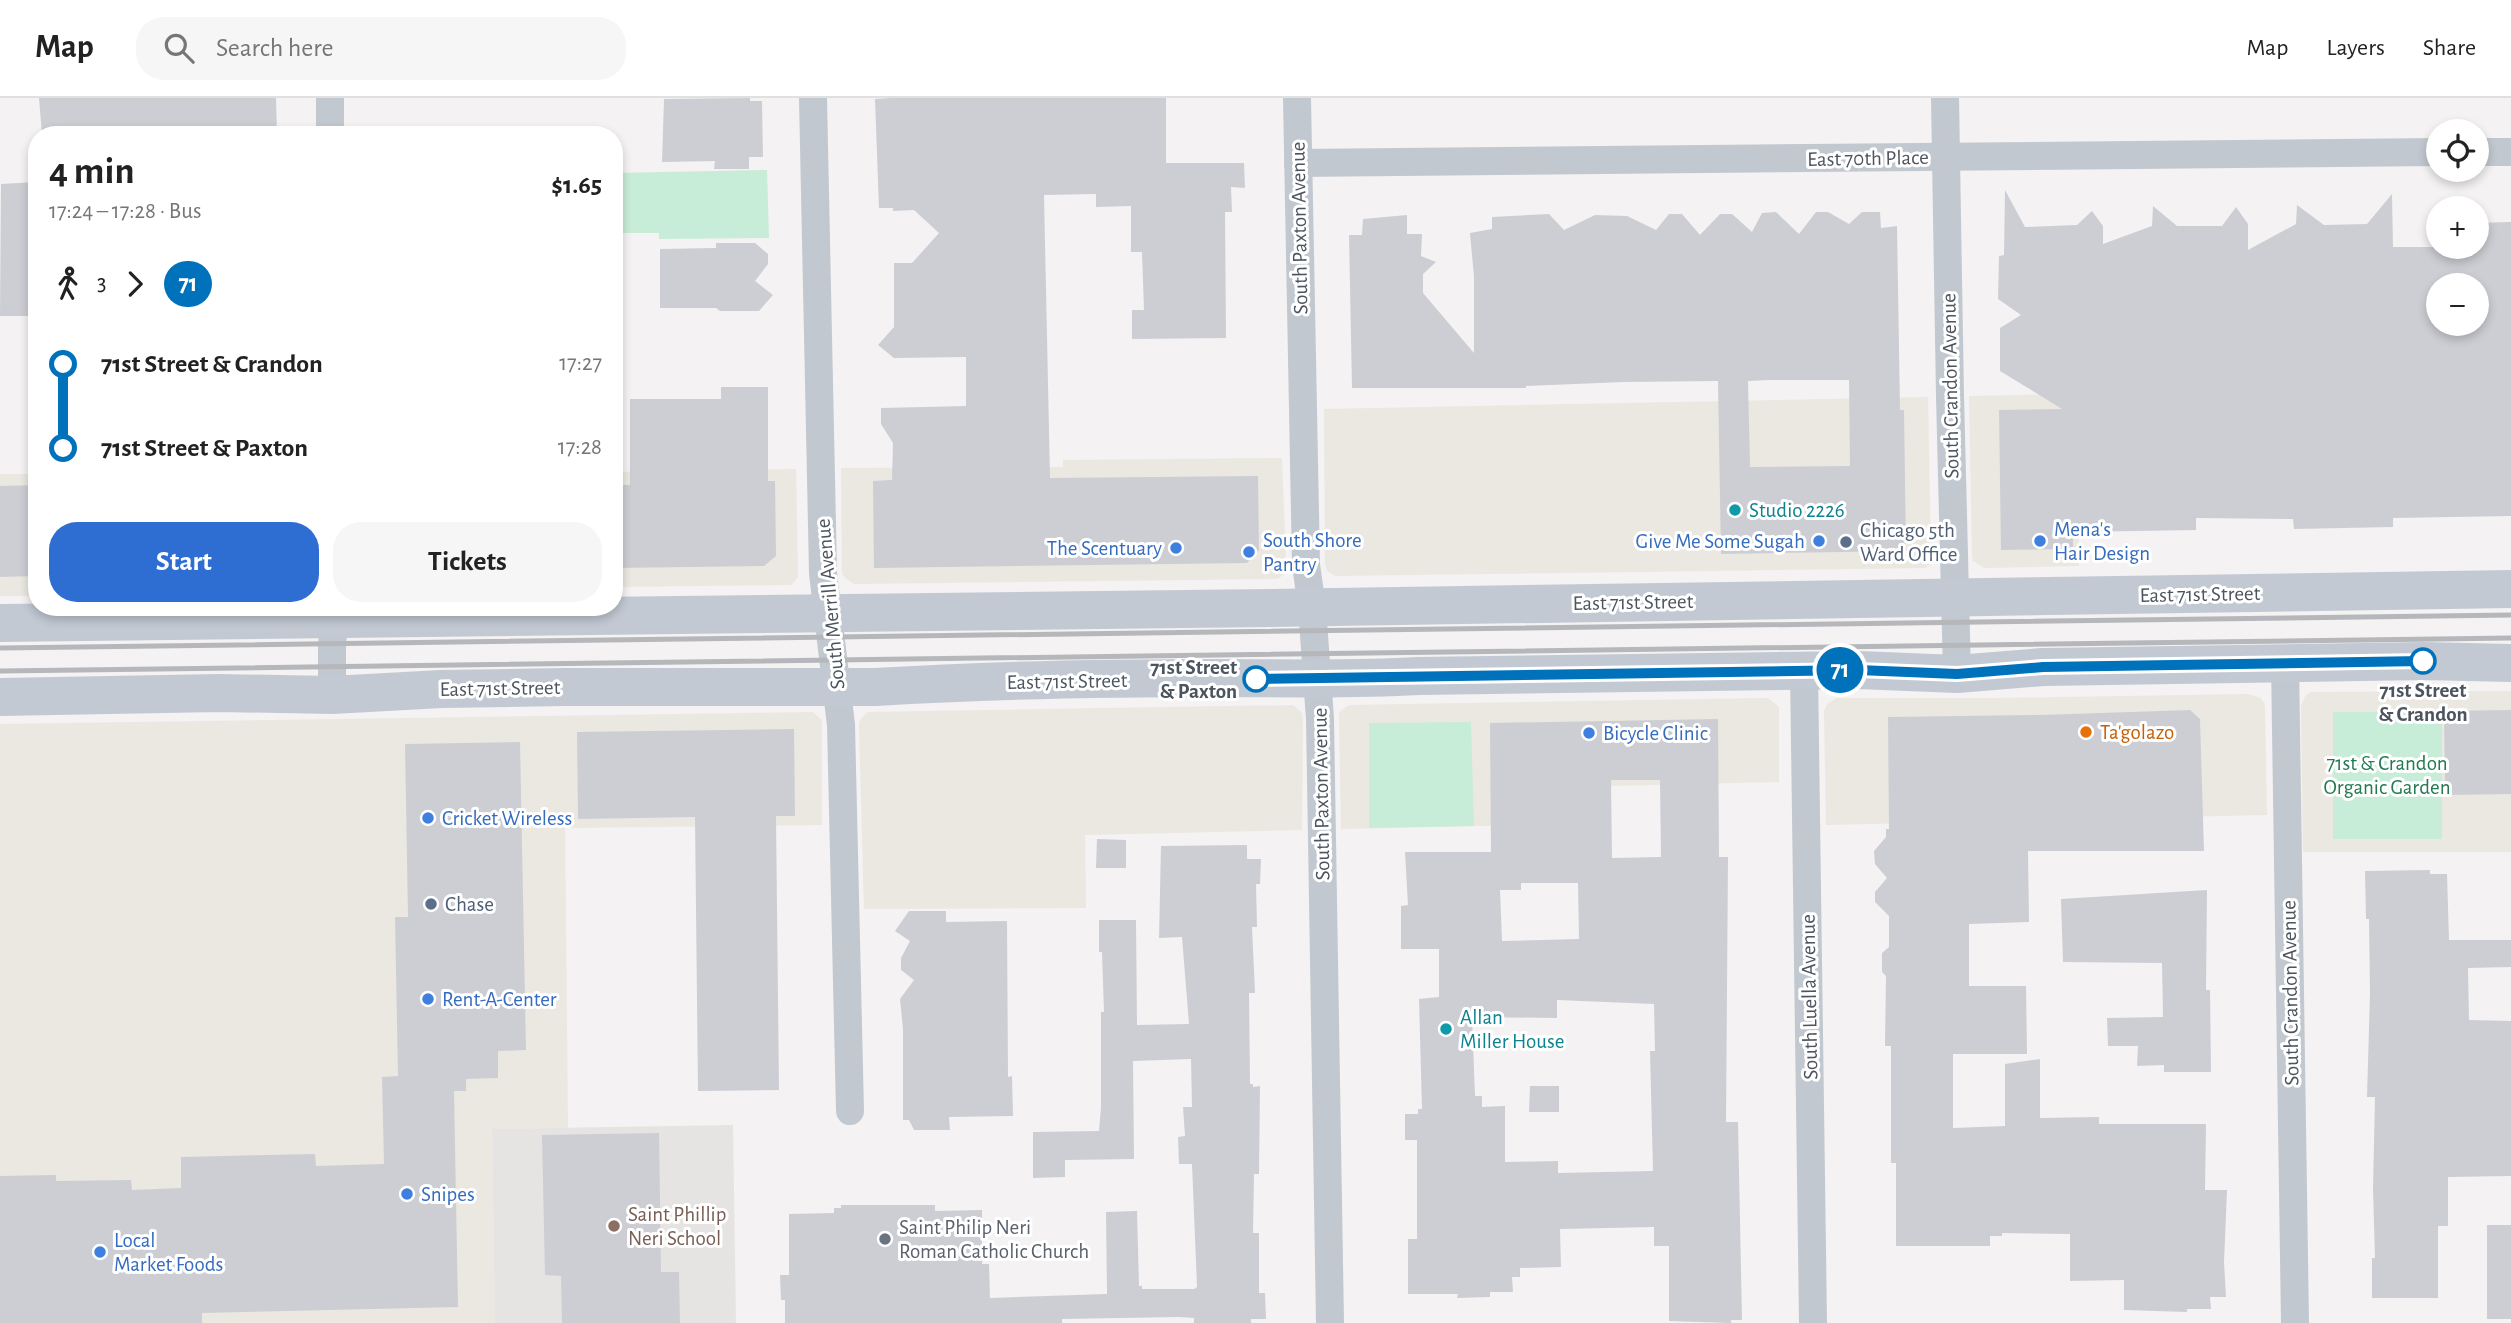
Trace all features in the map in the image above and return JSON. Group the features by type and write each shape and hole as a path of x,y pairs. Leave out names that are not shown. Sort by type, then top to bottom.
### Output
{"main road":[{"name":"East 71st Street","path":"623,613 1312,607 2511,589"},
{"name":"East 71st Street","path":"0,623 235,616"},
{"name":"East 71st Street","path":"0,696 219,693 332,695 441,689 837,686 1223,678 1317,680 1418,676 1858,670 1957,674 2043,667 2511,663"}],"street":[{"path":"330,98 330,126"},
{"name":"South Merrill Avenue","path":"813,98 823,573 842,732 850,1111"},
{"name":"South Paxton Avenue","path":"1297,98 1306,565 1312,607 1320,719 1330,1323"},
{"name":"South Crandon Avenue","path":"1945,98 1957,674"},
{"name":"East 70th Place","path":"1298,163 2426,152"},
{"path":"2489,152 2511,152"},
{"path":"332,695 332,644 336,616"},
{"name":"South Crandon Avenue","path":"2285,663 2295,1323"},
{"name":"South Luella Avenue","path":"1804,671 1813,1323"}],"shaded area":[{"path":"2077,394 2079,566 1984,568 1972,560 1969,396"},
{"path":"1928,397 1931,564 1925,568 1335,576 1327,571 1325,564 1324,409"},
{"path":"1282,458 1286,566 1284,574 1278,579 854,584 842,573 841,468 1063,467 1063,460"},
{"path":"796,469 798,577 791,585 623,587 623,472"},
{"path":"0,474 28,474 28,596 0,596"},
{"path":"2511,691 2511,852 2303,852 2301,705 2306,695 2311,692"},
{"path":"2247,694 2261,698 2265,705 2267,815 1826,825 1824,711 1828,703 1837,698"},
{"path":"1768,698 1779,707 1779,782 1568,787 1568,826 1341,829 1339,712 1349,705"},
{"path":"1293,705 1302,713 1303,720 1302,830 1085,835 1086,908 864,909 859,725 867,712"},
{"path":"813,712 822,720 822,825 565,828 568,1128 492,1129 495,1323 0,1323 0,724"},
{"name":"Saint Phillip Neri School","path":"733,1125 736,1323 495,1323 492,1129"}],"green space":[{"path":"767,170 769,238 659,239 659,233 623,233 623,173"},
{"name":"71st & Crandon Organic Garden","path":"2333,712 2442,712 2442,839 2333,839"},
{"path":"1471,722 1474,826 1369,828 1369,723"}],"building":[{"path":"39,98 276,98 277,126 41,126"},
{"path":"750,98 750,101 762,101 763,157 749,157 749,169 714,169 715,161 662,162 664,99"},
{"path":"1166,98 1166,163 1244,163 1245,188 1231,187 1232,212 1225,212 1226,338 1132,339 1132,310 1144,310 1142,252 1131,252 1131,206 1096,207 1096,194 1044,195 1050,478 1258,476 1259,550 1247,563 874,568 873,481 892,480 893,443 881,424 881,408 966,406 966,357 894,358 878,345 894,327 894,263 912,263 939,233 914,210 893,211 893,208 879,208 875,99"},
{"path":"28,182 28,316 0,316 1,184"},
{"path":"2005,190 2025,227 2077,225 2092,211 2103,226 2103,244 2152,226 2153,206 2177,226 2222,226 2236,207 2248,224 2248,250 2296,224 2297,205 2324,225 2367,224 2392,194 2393,247 2426,247 2426,259 2489,259 2489,223 2511,222 2511,516 2393,518 2393,527 2294,529 2293,519 2196,518 2196,530 2073,532 2073,549 2001,550 1999,410 2062,409 2000,371 2000,328 2021,315 1998,299 1999,256 2004,255"},
{"path":"1776,212 1799,234 1816,212 1828,212 1849,224 1862,212 1880,212 1881,228 1897,226 1906,551 1721,554 1718,381 1624,382 1526,388 1352,388 1349,235 1362,235 1363,219 1407,215 1407,234 1422,234 1421,256 1436,262 1423,274 1423,293 1474,353 1474,277 1470,233 1492,229 1492,217 1549,214 1564,230 1595,215 1627,216 1656,230 1669,214 1682,214 1700,235 1720,214 1732,214 1752,232 1762,213","holes":["1849,380 1850,466 1750,467 1748,381"]},
{"path":"716,243 755,243 768,254 768,264 755,281 773,295 759,311 660,308 660,249 716,248"},
{"path":"721,387 768,387 768,481 775,481 776,556 764,566 623,568 623,485 630,485 630,399 721,399"},
{"path":"28,485 28,576 0,577 0,486"},
{"path":"2190,710 2200,719 2204,851 2028,851 2029,922 1969,924 1969,986 2026,986 2027,1054 1953,1054 1953,1128 2005,1126 2005,1064 2040,1059 2040,1118 2099,1117 2099,1124 2206,1124 2205,1190 2227,1190 2224,1262 2226,1297 2210,1297 2211,1309 2187,1309 2187,1312 2124,1310 2124,1280 2070,1281 2070,1234 2002,1233 2002,1236 1990,1236 1990,1246 1896,1246 1896,1163 1891,1163 1891,1046 1885,1046 1886,976 1882,972 1882,953 1889,947 1889,916 1875,902 1875,892 1887,878 1875,864 1874,851 1886,837 1886,829 1889,829 1888,717"},
{"path":"2511,710 2511,794 2445,795 2444,711"},
{"path":"1718,719 1719,857 1728,857 1726,1122 1738,1122 1742,1320 1731,1320 1731,1323 1669,1321 1669,1246 1654,1246 1654,1227 1560,1229 1561,1267 1520,1268 1520,1277 1512,1277 1513,1292 1490,1292 1490,1297 1457,1298 1458,1294 1408,1294 1408,1239 1417,1239 1417,1140 1405,1140 1405,1114 1418,1114 1418,1109 1422,1109 1419,999 1439,997 1439,949 1401,949 1401,906 1408,905 1405,852 1491,852 1490,723","holes":["1611,780 1660,780 1661,857 1612,858","1521,883 1578,883 1579,939 1502,941 1500,890 1521,890","1557,1000 1654,1004 1655,1051 1650,1051 1653,1171 1558,1173 1558,1161 1505,1162 1505,1106 1482,1107 1482,1096 1475,1096 1472,1017 1557,1018"]},
{"path":"794,729 795,816 776,816 779,1090 698,1091 695,817 578,819 577,732"},
{"path":"520,742 526,1050 498,1051 498,1078 466,1079 466,1091 454,1091 458,1307 202,1313 202,1323 0,1323 0,1176 56,1175 56,1181 131,1180 132,1190 181,1188 181,1157 315,1154 316,1166 384,1164 382,1077 398,1076 395,917 408,917 405,744"},
{"path":"1097,839 1126,840 1126,868 1096,868"},
{"path":"1247,845 1247,859 1261,859 1260,884 1256,884 1257,927 1252,927 1255,993 1249,993 1250,1084 1253,1084 1253,1087 1260,1086 1259,1174 1254,1174 1253,1233 1259,1233 1259,1293 1265,1293 1266,1319 1251,1319 1251,1323 1194,1323 1194,1318 1179,1317 1062,1319 1062,1323 785,1323 785,1300 781,1300 780,1275 789,1275 789,1214 834,1213 834,1208 841,1208 841,1205 935,1205 935,1211 982,1210 982,1264 989,1264 990,1298 1107,1294 1106,1212 1137,1211 1139,1286 1142,1286 1142,1289 1197,1287 1192,1164 1179,1164 1178,1137 1185,1136 1183,1107 1192,1107 1191,1059 1133,1061 1134,1159 1065,1160 1065,1177 1033,1178 1033,1132 1099,1131 1101,1012 1104,1012 1099,920 1136,920 1137,1025 1189,1024 1182,937 1159,938 1161,846"},
{"path":"2430,870 2430,874 2447,874 2449,940 2511,940 2511,967 2468,968 2469,1020 2511,1021 2511,1176 2448,1177 2448,1226 2438,1226 2438,1298 2372,1298 2372,1258 2375,1258 2375,1097 2367,1097 2370,994 2365,871"},
{"path":"2207,890 2206,990 2210,990 2211,1072 2164,1072 2164,1065 2137,1066 2138,1046 2108,1046 2107,1018 2163,1017 2162,963 2063,962 2061,899"},
{"path":"909,911 946,911 946,922 1007,921 1008,1077 1012,1076 1013,1116 949,1117 950,1130 914,1130 909,1120 903,1120 903,1029 900,999 914,980 901,970 901,958 910,941 895,931"},
{"path":"1530,1086 1559,1086 1559,1112 1529,1112"},
{"path":"659,1133 661,1272 679,1272 680,1323 562,1323 561,1276 545,1275 542,1135"},
{"path":"2487,1225 2511,1225 2511,1319 2487,1319"}],"railway":[{"path":"0,648 2511,615"},
{"path":"0,671 2511,638"}],"bus line":[{"name":"71","path":"1256,679 1858,670 1957,674 2043,667 2423,661"}],"place":[{"name":"Studio 2226","path":"1735,510"},
{"name":"Give Me Some Sugah","path":"1819,541"},
{"name":"Mena's Hair Design","path":"2040,541"},
{"name":"Chicago 5th Ward Office","path":"1846,542"},
{"name":"The Scentuary","path":"1176,548"},
{"name":"South Shore Pantry","path":"1249,552"},
{"name":"71st Street & Crandon","path":"2423,661"},
{"name":"71st Street & Paxton","path":"1256,679"},
{"name":"Ta'golazo","path":"2086,732"},
{"name":"Bicycle Clinic","path":"1589,733"},
{"name":"Cricket Wireless","path":"428,818"},
{"name":"Chase","path":"431,904"},
{"name":"Rent-A-Center","path":"428,999"},
{"name":"Allan Miller House","path":"1446,1029"},
{"name":"Snipes","path":"407,1194"},
{"name":"Saint Phillip Neri School","path":"614,1226"},
{"name":"Saint Philip Neri Roman Catholic Church","path":"885,1239"},
{"name":"Local Market Foods","path":"100,1252"}]}
